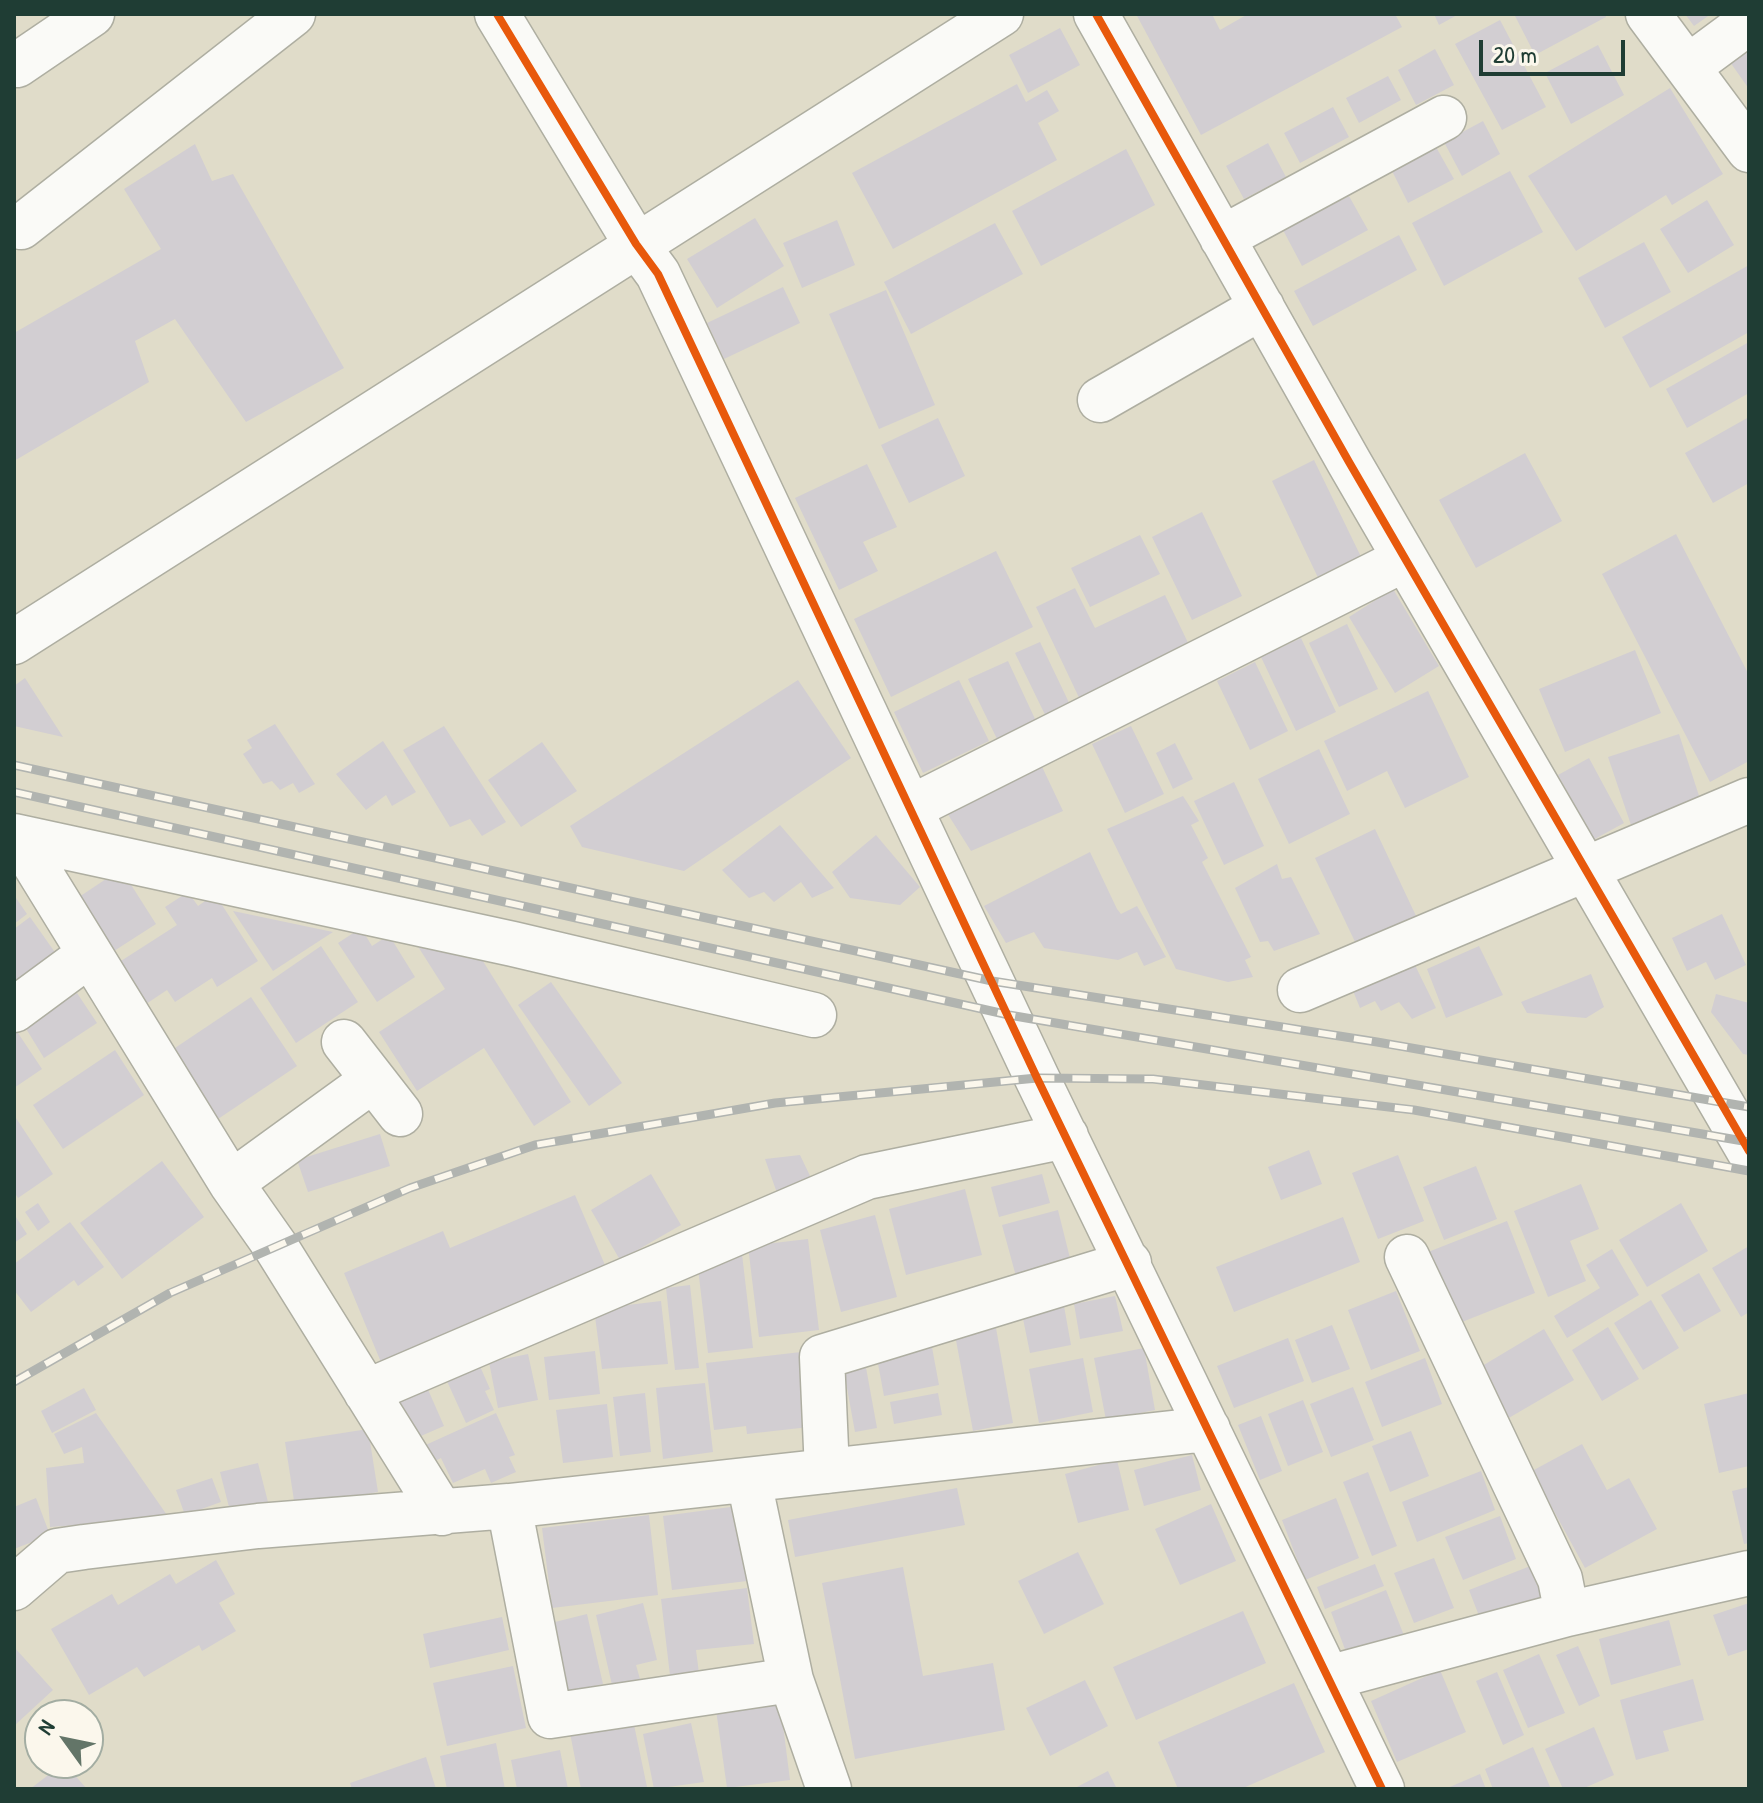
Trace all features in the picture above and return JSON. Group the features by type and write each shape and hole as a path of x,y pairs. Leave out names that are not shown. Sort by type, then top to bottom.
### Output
{"street":[{"path":"14,61 17,65 92,14"},
{"path":"14,225 21,227 293,14"},
{"path":"497,14 636,244 658,274 1066,1136 1382,1789"},
{"path":"14,642 1001,14"},
{"path":"1096,14 1405,559 1749,1151"},
{"path":"1648,14 1749,150"},
{"path":"1688,67 1749,22"},
{"path":"1222,238 1444,118"},
{"path":"1100,400 1262,307"},
{"path":"912,807 1405,559"},
{"path":"1300,990 1749,800"},
{"path":"15,837 442,1513"},
{"path":"15,837 513,944 814,1015"},
{"path":"14,1010 90,954"},
{"path":"344,1042 400,1114"},
{"path":"231,1183 373,1080"},
{"path":"366,1392 867,1177 1066,1136"},
{"path":"1407,1257 1560,1579 1567,1614"},
{"path":"827,1471 822,1357 1129,1263"},
{"path":"14,1588 57,1551 258,1526 442,1513 1208,1429"},
{"path":"749,1481 791,1680 829,1789"},
{"path":"509,1506 550,1716 791,1680"},
{"path":"1328,1678 1567,1614 1749,1573"}],"building":[{"path":"1136,14 1212,14 1220,30 1248,14 1395,14 1402,27 1201,135"},
{"path":"1434,14 1459,14 1439,25"},
{"path":"1514,14 1605,14 1606,17 1535,55"},
{"path":"1685,14 1711,14 1694,26"},
{"path":"1500,20 1546,107 1502,130 1455,44"},
{"path":"1060,28 1080,65 1028,93 1009,55"},
{"path":"1598,45 1624,95 1571,124 1545,73"},
{"path":"1435,49 1454,85 1416,105 1398,70"},
{"path":"1749,49 1749,89 1730,62"},
{"path":"1388,76 1401,100 1359,123 1346,98"},
{"path":"1017,84 1026,102 1047,90 1059,111 1038,123 1057,160 893,249 852,173"},
{"path":"1670,88 1723,174 1672,205 1666,195 1576,251 1528,176"},
{"path":"1333,107 1349,137 1300,163 1284,133"},
{"path":"1483,121 1500,154 1462,176 1444,142"},
{"path":"1268,143 1286,177 1244,199 1226,166"},
{"path":"195,144 212,181 233,174 344,368 246,422 175,319 135,341 149,382 14,461 14,333 161,249 124,189"},
{"path":"1436,147 1454,179 1408,203 1392,171"},
{"path":"1126,149 1155,205 1041,266 1012,211"},
{"path":"1510,171 1543,232 1444,286 1412,223"},
{"path":"1349,196 1368,230 1302,266 1283,230"},
{"path":"1707,200 1734,245 1688,273 1660,229"},
{"path":"755,218 784,266 717,308 687,259"},
{"path":"837,220 855,265 802,288 783,243"},
{"path":"995,223 1023,274 911,334 884,282"},
{"path":"1399,235 1417,270 1313,326 1294,291"},
{"path":"1644,242 1671,292 1605,328 1578,278"},
{"path":"1749,265 1749,332 1650,388 1622,337"},
{"path":"783,287 800,323 724,359 707,323"},
{"path":"886,290 935,405 879,429 829,314"},
{"path":"1749,342 1749,393 1687,428 1666,389"},
{"path":"1749,417 1749,483 1713,503 1685,453"},
{"path":"938,418 965,476 909,503 881,445"},
{"path":"1525,453 1562,521 1476,568 1439,500"},
{"path":"1314,460 1365,565 1322,586 1272,481"},
{"path":"867,464 897,527 863,542 878,571 839,590 795,498"},
{"path":"1202,512 1242,596 1192,620 1152,537"},
{"path":"1676,534 1749,675 1749,761 1710,782 1602,574"},
{"path":"1140,535 1160,574 1090,607 1071,568"},
{"path":"996,551 1033,627 891,697 854,619"},
{"path":"1075,588 1095,628 1165,595 1193,653 1083,706 1036,607"},
{"path":"1393,589 1439,666 1395,693 1349,617"},
{"path":"1347,624 1378,689 1339,707 1309,643"},
{"path":"1301,638 1336,712 1296,731 1261,657"},
{"path":"1040,642 1074,713 1050,725 1015,653"},
{"path":"1635,650 1661,713 1565,752 1539,689"},
{"path":"1008,661 1036,721 997,739 968,679"},
{"path":"1255,662 1288,731 1250,750 1217,681"},
{"path":"25,678 63,737 14,726 14,686"},
{"path":"798,680 851,758 684,871 582,847 570,826"},
{"path":"959,680 989,741 923,773 894,712"},
{"path":"1428,691 1469,777 1405,808 1387,771 1347,791 1324,741"},
{"path":"275,724 315,784 299,793 293,783 280,790 272,781 263,784 243,754 252,748 247,740"},
{"path":"444,726 506,822 482,836 470,819 450,827 403,750"},
{"path":"1131,726 1164,794 1125,813 1092,744"},
{"path":"1679,734 1701,802 1631,825 1608,757"},
{"path":"383,741 416,792 392,806 386,795 366,810 336,774"},
{"path":"542,742 577,791 521,827 488,780"},
{"path":"1175,743 1193,779 1173,789 1156,753"},
{"path":"1319,749 1350,814 1289,844 1258,779"},
{"path":"1036,754 1063,811 971,851 942,805"},
{"path":"1589,758 1624,823 1593,840 1558,775"},
{"path":"1234,782 1264,846 1224,865 1194,801"},
{"path":"1183,796 1199,821 1191,825 1208,858 1202,862 1251,957 1245,960 1253,977 1228,982 1176,969 1107,829"},
{"path":"780,825 834,888 812,898 801,882 774,902 764,892 749,898 722,870"},
{"path":"1375,829 1417,918 1357,946 1315,858"},
{"path":"876,835 920,887 900,905 850,898 832,872"},
{"path":"1090,852 1117,909 1121,914 1137,906 1166,957 1144,966 1137,952 1118,960 1044,948 1034,932 1006,943 984,906"},
{"path":"1277,864 1282,879 1291,877 1320,934 1274,951 1268,941 1260,942 1235,888"},
{"path":"121,869 156,924 114,951 79,897"},
{"path":"188,892 198,906 215,894 258,961 217,987 212,978 175,1002 167,990 137,1010 110,968 177,925 165,907"},
{"path":"14,895 27,914 14,924"},
{"path":"233,911 333,932 273,971"},
{"path":"1722,914 1746,965 1715,980 1706,962 1687,971 1672,938"},
{"path":"30,917 59,958 14,990 14,929"},
{"path":"361,928 372,946 389,935 415,977 377,1002 338,943"},
{"path":"417,945 481,958 571,1102 534,1126 484,1048 417,1091 379,1032 445,989"},
{"path":"321,946 358,1002 296,1043 260,988"},
{"path":"1479,946 1503,995 1446,1018 1427,969"},
{"path":"1411,957 1436,1008 1412,1019 1399,1002 1381,1011 1375,1001 1360,1008 1349,981"},
{"path":"1591,974 1604,1007 1586,1018 1527,1013 1521,1002"},
{"path":"551,982 622,1083 589,1106 518,1005"},
{"path":"77,993 97,1023 44,1058 25,1027"},
{"path":"1716,994 1749,1003 1749,1055 1743,1054 1711,1012"},
{"path":"251,997 297,1066 218,1119 172,1050"},
{"path":"14,1027 42,1069 14,1088"},
{"path":"115,1050 144,1095 63,1149 33,1105"},
{"path":"14,1115 53,1174 18,1198 14,1192"},
{"path":"380,1134 390,1166 308,1192 297,1160"},
{"path":"1309,1150 1322,1184 1281,1200 1268,1167"},
{"path":"800,1155 812,1180 777,1193 765,1159"},
{"path":"1398,1155 1424,1221 1378,1239 1352,1173"},
{"path":"162,1161 204,1217 122,1279 80,1223"},
{"path":"1476,1166 1497,1219 1444,1240 1423,1187"},
{"path":"651,1174 681,1225 620,1260 591,1210"},
{"path":"1042,1174 1050,1203 999,1217 991,1187"},
{"path":"1581,1184 1599,1229 1570,1241 1586,1281 1548,1297 1514,1211"},
{"path":"965,1189 982,1255 906,1275 889,1209"},
{"path":"575,1195 608,1272 383,1367 344,1273 443,1231 450,1248"},
{"path":"38,1203 50,1222 38,1231 25,1212"},
{"path":"1681,1203 1708,1251 1647,1287 1619,1240"},
{"path":"1058,1210 1072,1266 1017,1280 1002,1225"},
{"path":"14,1214 27,1234 14,1243"},
{"path":"875,1215 897,1297 841,1312 820,1230"},
{"path":"1343,1217 1360,1262 1234,1312 1216,1267"},
{"path":"1507,1221 1535,1293 1452,1326 1423,1254"},
{"path":"70,1222 104,1267 78,1286 74,1280 31,1312 14,1290 14,1264"},
{"path":"808,1239 819,1330 759,1337 748,1246"},
{"path":"1749,1246 1749,1312 1741,1317 1712,1268"},
{"path":"1612,1249 1639,1295 1567,1338 1554,1316 1600,1288 1586,1265"},
{"path":"742,1254 753,1348 708,1353 697,1260"},
{"path":"1699,1273 1721,1311 1684,1332 1661,1295"},
{"path":"690,1285 699,1368 675,1370 666,1288"},
{"path":"1396,1291 1420,1351 1371,1370 1348,1310"},
{"path":"1115,1296 1123,1331 1080,1339 1074,1304"},
{"path":"1651,1300 1679,1348 1643,1370 1614,1323"},
{"path":"661,1301 668,1364 602,1369 594,1309"},
{"path":"1064,1306 1071,1345 1030,1353 1022,1314"},
{"path":"1332,1325 1350,1369 1312,1383 1295,1340"},
{"path":"1608,1327 1639,1379 1602,1401 1572,1350"},
{"path":"996,1328 1013,1423 973,1431 955,1335"},
{"path":"1544,1329 1574,1380 1507,1419 1477,1369"},
{"path":"1288,1338 1304,1381 1234,1408 1217,1366"},
{"path":"931,1342 939,1385 884,1396 876,1353"},
{"path":"1144,1348 1155,1410 1106,1420 1094,1358"},
{"path":"595,1351 600,1394 549,1400 544,1357"},
{"path":"801,1352 809,1427 747,1434 746,1426 714,1430 706,1363"},
{"path":"528,1354 538,1400 498,1408 489,1362"},
{"path":"1083,1358 1093,1412 1039,1423 1029,1369"},
{"path":"1425,1358 1442,1404 1382,1427 1365,1382"},
{"path":"865,1362 877,1428 855,1432 843,1366"},
{"path":"479,1364 490,1389 485,1391 494,1410 466,1423 446,1379"},
{"path":"705,1383 713,1452 663,1459 656,1388"},
{"path":"426,1385 444,1426 414,1439 396,1399"},
{"path":"1353,1387 1374,1440 1331,1457 1310,1404"},
{"path":"84,1388 96,1410 52,1433 41,1411"},
{"path":"645,1393 651,1452 620,1456 613,1397"},
{"path":"938,1393 942,1415 894,1424 890,1402"},
{"path":"1749,1393 1749,1466 1719,1473 1704,1404"},
{"path":"1303,1400 1323,1452 1288,1466 1268,1414"},
{"path":"607,1404 613,1457 563,1463 556,1410"},
{"path":"96,1413 169,1518 50,1527 46,1468 84,1463 82,1447 64,1454 54,1434"},
{"path":"496,1413 515,1455 509,1457 516,1472 491,1483 485,1469 453,1483 441,1458 427,1465 419,1448"},
{"path":"1261,1416 1282,1471 1260,1480 1238,1425"},
{"path":"368,1429 378,1492 295,1507 285,1442"},
{"path":"1411,1431 1429,1476 1390,1492 1372,1446"},
{"path":"1582,1444 1607,1490 1629,1478 1657,1529 1585,1568 1532,1471"},
{"path":"1192,1455 1201,1490 1144,1506 1134,1470"},
{"path":"1117,1460 1129,1510 1078,1523 1065,1474"},
{"path":"258,1463 268,1502 230,1511 220,1472"},
{"path":"1481,1471 1495,1510 1417,1542 1402,1502"},
{"path":"1368,1472 1397,1546 1372,1556 1343,1482"},
{"path":"212,1478 221,1502 185,1515 176,1490"},
{"path":"1749,1487 1749,1543 1744,1544 1732,1491"},
{"path":"957,1488 965,1525 795,1557 788,1520"},
{"path":"36,1498 50,1535 14,1549 14,1507"},
{"path":"1336,1498 1359,1558 1305,1580 1282,1520"},
{"path":"1211,1504 1236,1561 1180,1585 1155,1529"},
{"path":"738,1506 747,1581 672,1590 663,1516"},
{"path":"649,1515 658,1595 552,1608 542,1528"},
{"path":"1500,1516 1516,1559 1463,1580 1445,1537"},
{"path":"1078,1552 1104,1604 1044,1634 1018,1581"},
{"path":"1434,1558 1454,1608 1414,1623 1394,1573"},
{"path":"216,1560 235,1594 219,1603 236,1631 202,1651 199,1645 144,1677 137,1667 89,1695 51,1629 112,1594 118,1605 170,1574 176,1584"},
{"path":"1375,1564 1384,1586 1325,1609 1317,1587"},
{"path":"1533,1565 1545,1596 1481,1621 1469,1590"},
{"path":"903,1567 923,1676 993,1663 1005,1730 855,1759 822,1583"},
{"path":"747,1588 754,1644 696,1650 700,1681 671,1684 661,1599"},
{"path":"1386,1590 1405,1638 1349,1660 1331,1612"},
{"path":"643,1603 657,1660 636,1665 640,1679 612,1685 596,1615"},
{"path":"1749,1603 1749,1649 1728,1656 1713,1615"},
{"path":"1243,1611 1266,1663 1136,1720 1113,1667"},
{"path":"587,1614 603,1684 568,1692 551,1623"},
{"path":"502,1617 509,1650 430,1668 423,1634"},
{"path":"1669,1620 1681,1665 1611,1685 1599,1639"},
{"path":"1578,1646 1600,1696 1579,1706 1556,1655"},
{"path":"14,1647 53,1690 43,1699 24,1699 24,1717 14,1726"},
{"path":"1539,1654 1565,1713 1528,1728 1503,1670"},
{"path":"513,1666 526,1728 447,1746 433,1683"},
{"path":"1440,1670 1466,1732 1397,1762 1371,1701"},
{"path":"1497,1672 1524,1735 1503,1745 1476,1681"},
{"path":"1693,1679 1704,1720 1663,1731 1669,1751 1636,1760 1620,1700"},
{"path":"1085,1680 1108,1726 1050,1756 1026,1708"},
{"path":"1294,1683 1325,1752 1241,1789 1178,1789 1158,1742"},
{"path":"780,1702 790,1780 727,1788 716,1710"},
{"path":"633,1720 647,1787 581,1789 570,1733"},
{"path":"691,1723 704,1782 654,1789 643,1734"},
{"path":"1594,1727 1614,1775 1582,1789 1563,1789 1545,1749"},
{"path":"496,1743 505,1789 447,1789 440,1756"},
{"path":"1533,1747 1551,1789 1493,1789 1485,1769"},
{"path":"560,1750 568,1789 517,1789 511,1760"},
{"path":"426,1757 436,1789 352,1789 350,1783"},
{"path":"1108,1771 1117,1789 1073,1789"},
{"path":"1480,1774 1486,1789 1445,1789"},
{"path":"43,1779 78,1779 87,1789 30,1789"}],"railway":[{"path":"14,765 992,981 1377,1042 1749,1107"},
{"path":"14,792 1009,1015 1749,1142"},
{"path":"14,1382 170,1293 410,1188 535,1145 775,1103 1037,1078 1153,1079 1414,1110 1749,1171"}],"cycle path":[{"path":"497,14 636,244 658,274 1037,1078 1382,1789"},
{"path":"1096,14 1349,462 1749,1151"}]}
